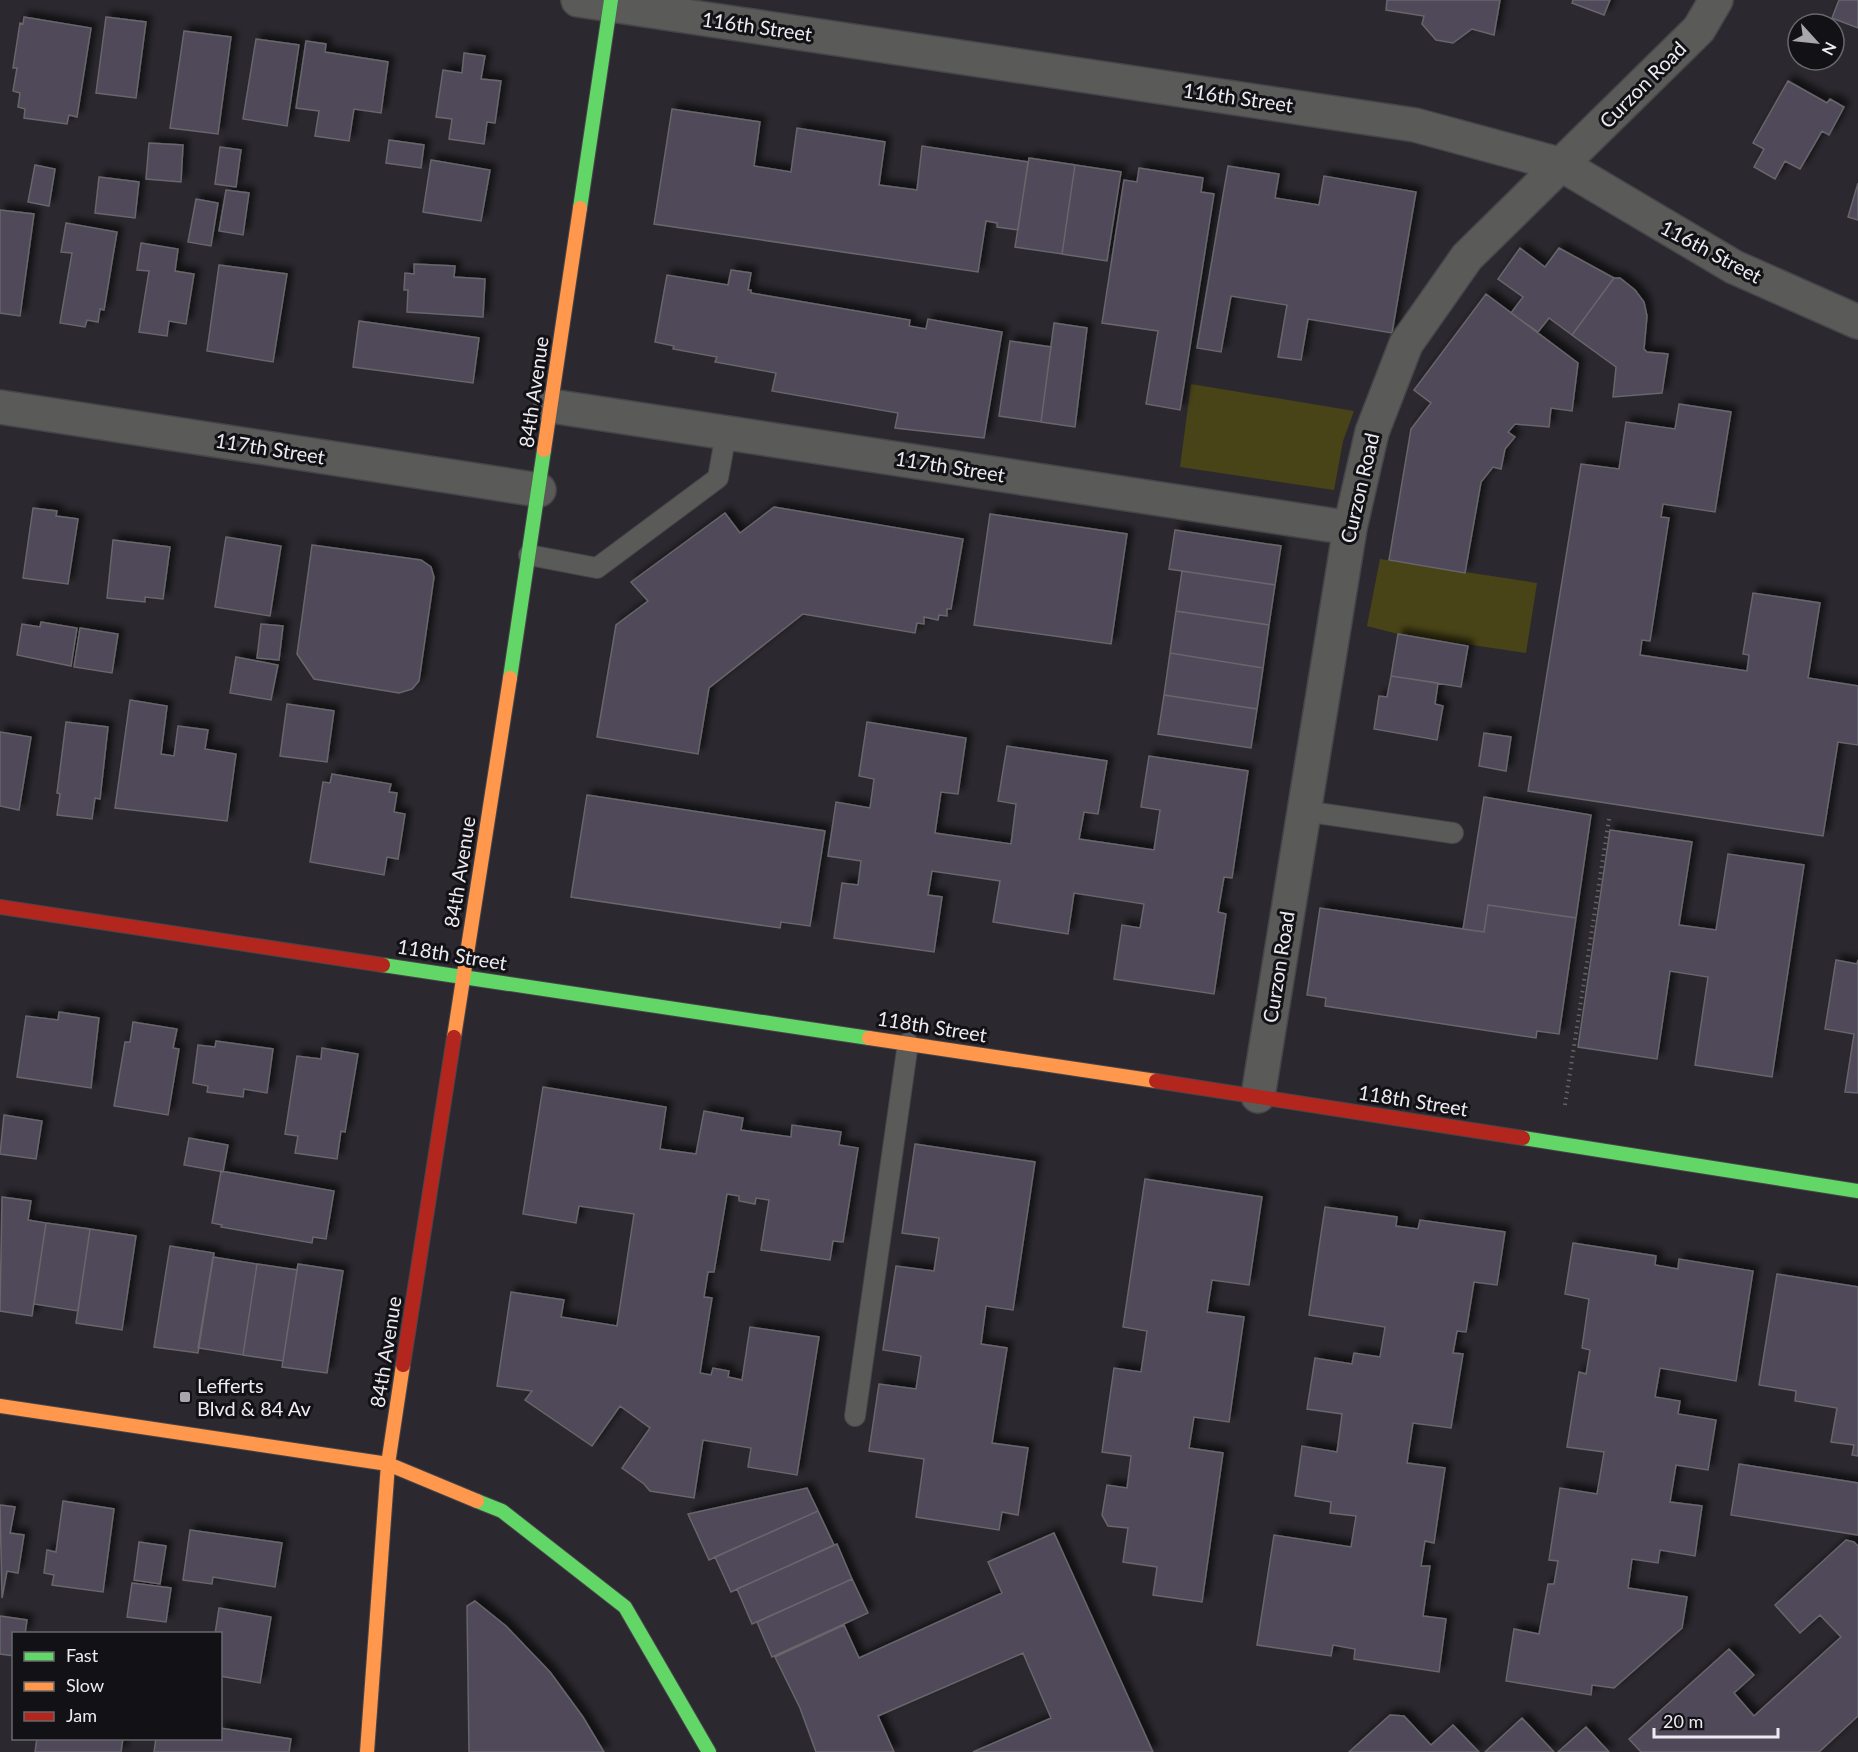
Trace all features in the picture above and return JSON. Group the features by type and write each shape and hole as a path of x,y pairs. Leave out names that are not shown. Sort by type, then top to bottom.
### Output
{"street":[{"name":"116th Street","path":"578,0 611,3 1415,125 1562,165 1734,267 1858,322"},
{"name":"Curzon Road","path":"1258,1096 1350,528 1372,432 1406,344 1467,257 1699,29 1716,0"},
{"name":"84th Avenue","path":"367,1752 388,1464 530,555 611,3"},
{"name":"117th Street","path":"551,406 1350,528"},
{"name":"117th Street","path":"0,407 539,490"},
{"name":"118th Street","path":"0,907 1258,1096 1858,1191"},
{"path":"0,1406 388,1464 502,1511 625,1607 709,1752"}],"lane":[{"path":"530,555 597,568 718,478 726,433"},
{"path":"1304,811 1453,833"},
{"path":"855,1416 908,1043"}],"path":[{"path":"1565,1106 1609,819"}],"shaded area":[{"path":"1191,384 1354,411 1343,441 1334,490 1180,467"},
{"path":"1380,559 1537,583 1526,653 1398,634 1367,626"}],"building":[{"path":"1387,0 1500,0 1494,35 1472,29 1453,43 1436,40 1422,24 1424,16 1386,10"},
{"path":"1573,0 1610,0 1604,15 1572,3"},
{"path":"1839,0 1858,0 1858,28 1846,23 1846,12 1834,12"},
{"path":"24,17 91,28 77,117 69,115 67,124 24,118 25,109 18,107 20,93 13,91 17,68 13,68 20,23 23,24"},
{"path":"106,17 146,22 136,98 96,93"},
{"path":"184,31 231,37 218,134 170,128"},
{"path":"256,39 299,45 287,126 243,119"},
{"path":"306,41 326,44 325,52 388,62 381,113 354,109 349,141 315,136 319,111 296,108"},
{"path":"464,53 485,56 481,79 501,81 495,123 487,122 484,144 449,139 452,119 436,117 443,70 462,73"},
{"path":"1788,81 1827,103 1830,99 1844,107 1829,135 1822,131 1800,169 1785,161 1775,179 1754,167 1764,149 1753,143"},
{"path":"672,109 760,122 754,166 791,172 797,128 885,142 879,185 917,190 922,146 1028,162 1018,230 997,227 997,223 986,221 978,272 654,224"},
{"path":"389,140 424,145 421,168 386,163"},
{"path":"149,143 183,145 181,182 146,179"},
{"path":"220,147 241,150 236,187 215,184"},
{"path":"1029,158 1075,165 1062,254 1015,247"},
{"path":"431,160 490,170 481,221 423,212"},
{"path":"35,165 55,169 49,206 28,202"},
{"path":"1075,165 1121,172 1107,261 1062,254"},
{"path":"1228,166 1279,174 1275,198 1319,205 1324,176 1416,192 1392,333 1308,319 1301,360 1278,357 1287,305 1231,296 1221,352 1197,348"},
{"path":"1139,168 1203,178 1201,192 1214,194 1180,410 1146,404 1158,331 1102,323 1124,180 1137,182"},
{"path":"99,177 139,182 135,218 95,213"},
{"path":"1858,183 1858,220 1848,217"},
{"path":"226,190 249,193 243,235 219,231"},
{"path":"196,199 218,203 211,246 188,242"},
{"path":"0,210 34,214 20,316 0,313"},
{"path":"66,223 117,232 104,310 100,309 98,322 87,320 85,327 60,323 72,253 61,252"},
{"path":"141,243 178,249 175,271 194,274 186,324 169,321 167,336 139,332 149,271 137,270"},
{"path":"1520,248 1545,267 1559,248 1614,278 1572,335 1549,318 1538,332 1511,313 1523,297 1498,279"},
{"path":"414,264 455,266 454,277 485,279 483,317 407,312 408,290 404,290 405,273 414,274"},
{"path":"219,265 287,274 273,362 207,351"},
{"path":"731,270 751,273 748,290 751,290 751,293 910,320 909,326 926,329 928,319 1002,332 984,438 895,428 898,413 772,391 776,373 715,362 717,357 673,349 674,346 655,342 667,275 728,285"},
{"path":"1614,278 1620,278 1635,290 1644,302 1647,316 1644,349 1647,352 1668,354 1662,393 1613,397 1616,367 1572,335"},
{"path":"1486,294 1578,363 1572,411 1551,408 1549,427 1515,424 1508,432 1515,437 1505,449 1501,469 1493,467 1481,482 1465,573 1389,560 1411,429 1431,403 1414,390"},
{"path":"359,321 479,338 473,383 353,367"},
{"path":"1054,323 1087,328 1075,427 1041,422"},
{"path":"1010,341 1051,347 1041,422 999,416"},
{"path":"1679,404 1731,412 1715,512 1663,504 1661,517 1669,518 1650,641 1642,640 1640,655 1747,671 1749,655 1743,654 1753,593 1820,603 1808,678 1858,686 1858,745 1838,742 1823,836 1528,791 1581,464 1619,469 1626,422 1675,429"},
{"path":"774,507 963,539 951,609 947,609 947,616 939,615 938,620 924,617 924,624 917,623 915,633 803,614 709,688 698,754 597,737 616,625 648,601 631,582 725,513 740,533"},
{"path":"33,508 57,511 56,516 78,519 68,584 23,578"},
{"path":"990,514 1127,534 1111,644 974,625"},
{"path":"1175,530 1281,546 1275,585 1169,569"},
{"path":"226,537 281,546 270,616 215,607"},
{"path":"113,540 170,547 163,599 145,597 145,602 107,598"},
{"path":"312,545 421,560 431,567 434,577 419,681 412,689 399,693 314,679 297,654"},
{"path":"1182,571 1275,585 1269,625 1176,611"},
{"path":"1176,611 1269,625 1263,668 1170,653"},
{"path":"41,622 77,628 71,666 17,655 22,624 40,627"},
{"path":"261,624 283,626 279,660 257,658"},
{"path":"80,628 118,634 112,673 74,667"},
{"path":"1398,634 1468,646 1461,687 1391,676"},
{"path":"1170,653 1263,668 1257,709 1164,695"},
{"path":"236,657 278,665 271,700 230,693"},
{"path":"1391,676 1438,683 1435,704 1443,706 1437,740 1374,729 1379,696 1387,697"},
{"path":"1164,695 1257,709 1251,748 1158,734"},
{"path":"130,700 167,706 161,754 174,756 178,726 208,730 205,749 236,754 227,821 115,808"},
{"path":"287,704 334,711 327,762 280,756"},
{"path":"66,722 108,727 100,799 95,798 92,819 57,815 60,794 57,793"},
{"path":"867,722 966,738 958,794 941,792 935,833 1011,844 1016,804 998,801 1007,746 1107,761 1098,814 1084,812 1079,839 1154,850 1160,810 1141,807 1149,756 1248,771 1232,878 1224,877 1218,912 1226,914 1214,994 1114,979 1122,925 1140,928 1144,904 1074,893 1068,934 993,922 1000,881 932,871 928,895 942,897 934,952 834,938 842,883 858,885 861,861 828,856 836,802 870,808 874,779 859,776"},
{"path":"0,732 31,737 19,810 0,806"},
{"path":"1484,733 1511,737 1506,771 1479,766"},
{"path":"332,774 391,784 389,792 397,793 394,812 405,814 398,859 387,857 384,875 310,862 323,782 330,783"},
{"path":"587,795 825,831 810,926 781,922 780,928 571,897"},
{"path":"1484,797 1591,815 1576,918 1488,905 1484,932 1463,929"},
{"path":"1610,830 1692,842 1679,925 1716,930 1728,854 1804,865 1772,1077 1695,1065 1708,977 1670,971 1657,1059 1578,1047"},
{"path":"1488,905 1576,918 1559,1034 1537,1031 1536,1038 1325,1006 1326,998 1307,995 1320,908 1484,932"},
{"path":"1836,960 1857,964 1858,960 1858,1093 1845,1092 1854,1034 1825,1029"},
{"path":"59,1012 99,1018 91,1088 17,1077 26,1016 58,1020"},
{"path":"133,1022 177,1029 173,1048 179,1049 168,1115 114,1106 125,1042 130,1042"},
{"path":"216,1041 273,1049 267,1093 244,1089 243,1097 207,1092 208,1086 193,1083 198,1045 215,1047"},
{"path":"322,1048 358,1054 345,1132 341,1131 337,1159 295,1153 298,1136 285,1134 297,1056 321,1059"},
{"path":"543,1087 666,1107 660,1149 696,1154 704,1111 743,1118 741,1130 791,1137 792,1125 841,1132 839,1145 858,1148 843,1242 833,1241 830,1260 761,1250 769,1200 756,1198 755,1204 739,1201 739,1196 727,1194 714,1272 708,1272 704,1297 712,1298 700,1373 711,1375 713,1368 729,1371 728,1377 742,1380 750,1327 819,1337 797,1475 748,1467 751,1448 703,1440 694,1498 650,1491 622,1468 650,1428 620,1406 592,1446 525,1400 532,1391 497,1386 511,1292 564,1300 561,1317 617,1326 634,1214 579,1206 576,1223 523,1214"},
{"path":"4,1115 42,1121 36,1159 0,1154"},
{"path":"189,1138 228,1145 223,1172 184,1165"},
{"path":"915,1144 1035,1162 1013,1310 986,1306 981,1344 1007,1348 992,1443 1028,1448 1018,1515 1002,1512 999,1530 916,1517 924,1459 869,1451 879,1384 916,1389 921,1356 883,1350 896,1266 934,1271 939,1238 902,1233"},
{"path":"221,1171 334,1191 326,1239 313,1237 312,1243 221,1227 222,1225 212,1223"},
{"path":"1145,1179 1262,1197 1249,1285 1212,1280 1207,1312 1244,1317 1229,1422 1194,1417 1189,1448 1223,1453 1202,1602 1153,1595 1157,1567 1123,1562 1128,1528 1108,1526 1102,1515 1107,1485 1127,1488 1131,1456 1102,1452 1114,1368 1141,1372 1147,1331 1123,1327"},
{"path":"2,1197 31,1201 28,1220 46,1223 32,1316 0,1311"},
{"path":"1325,1207 1397,1217 1396,1226 1418,1229 1420,1220 1505,1232 1497,1285 1474,1282 1466,1332 1457,1331 1453,1353 1463,1354 1451,1428 1413,1423 1407,1463 1445,1468 1434,1543 1425,1541 1421,1566 1430,1566 1423,1616 1446,1619 1439,1672 1354,1659 1355,1649 1333,1645 1331,1656 1257,1645 1274,1535 1351,1547 1356,1516 1330,1513 1331,1502 1295,1496 1302,1446 1337,1452 1342,1414 1307,1409 1315,1358 1352,1364 1354,1353 1380,1357 1385,1327 1309,1315"},
{"path":"46,1223 90,1229 78,1311 34,1304"},
{"path":"90,1229 136,1236 122,1330 76,1323"},
{"path":"1573,1243 1656,1256 1655,1265 1678,1269 1679,1259 1753,1271 1736,1381 1660,1368 1655,1397 1680,1401 1678,1414 1716,1420 1708,1470 1676,1465 1670,1502 1702,1506 1695,1556 1660,1550 1658,1563 1632,1559 1628,1588 1687,1597 1682,1628 1614,1688 1592,1685 1591,1695 1506,1681 1514,1629 1539,1634 1548,1584 1554,1584 1558,1561 1549,1560 1560,1488 1597,1494 1604,1452 1567,1447 1579,1372 1586,1374 1590,1350 1582,1348 1589,1299 1565,1294"},
{"path":"170,1246 214,1253 198,1353 154,1347"},
{"path":"213,1257 257,1264 243,1355 198,1348"},
{"path":"257,1264 297,1270 283,1361 243,1355"},
{"path":"298,1264 343,1271 327,1373 282,1367"},
{"path":"1777,1274 1858,1287 1858,1456 1852,1455 1854,1445 1831,1442 1837,1408 1795,1401 1796,1391 1759,1385"},
{"path":"1739,1464 1858,1483 1858,1535 1731,1515"},
{"path":"807,1488 818,1511 709,1560 688,1514"},
{"path":"63,1501 114,1509 103,1592 52,1585 54,1575 44,1573 47,1550 56,1552"},
{"path":"0,1505 15,1507 10,1533 24,1535 18,1573 7,1571 2,1598"},
{"path":"818,1511 834,1545 731,1592 715,1557"},
{"path":"190,1530 282,1543 275,1587 213,1577 212,1584 183,1580"},
{"path":"1054,1533 1153,1752 973,1752 1051,1718 1023,1653 878,1716 894,1752 816,1752 800,1708 775,1657 844,1625 859,1658 1002,1593 988,1562"},
{"path":"1846,1540 1858,1546 1858,1716 1819,1752 1641,1752 1629,1739 1729,1649 1754,1675 1734,1693 1754,1716 1841,1637 1820,1615 1800,1633 1775,1605"},
{"path":"139,1542 166,1546 160,1584 134,1580"},
{"path":"837,1544 852,1579 752,1624 737,1589"},
{"path":"852,1579 868,1613 772,1657 757,1622"},
{"path":"132,1583 171,1588 166,1622 127,1617"},
{"path":"475,1601 506,1626 550,1672 583,1717 604,1752 469,1752 467,1606"},
{"path":"219,1608 271,1617 260,1683 222,1676 222,1632 215,1632"},
{"path":"0,1616 27,1620 25,1632 12,1632 12,1656 0,1654"},
{"path":"1390,1715 1404,1716 1431,1745 1453,1725 1479,1752 1349,1752"},
{"path":"1522,1718 1554,1752 1485,1752"},
{"path":"1586,1727 1609,1752 1558,1752"},
{"path":"222,1728 291,1739 289,1752 154,1752 156,1740 222,1740"},
{"path":"37,1740 123,1740 121,1752 35,1752"}],"traffic: fast":[{"path":"580,208 611,0"},
{"path":"510,678 544,450"},
{"path":"383,965 869,1038"},
{"path":"1523,1138 1858,1191"},
{"path":"477,1501 502,1511 625,1607 709,1752"}],"traffic: slow":[{"path":"544,450 580,208"},
{"path":"454,1037 510,678"},
{"path":"869,1038 1156,1081"},
{"path":"367,1752 388,1464 403,1365"},
{"path":"0,1406 388,1464 477,1501"}],"traffic: jam":[{"path":"0,907 383,965"},
{"path":"403,1365 454,1037"},
{"path":"1156,1081 1523,1138"}],"place":[{"name":"Lefferts Blvd & 84 Av","path":"185,1397"}]}
